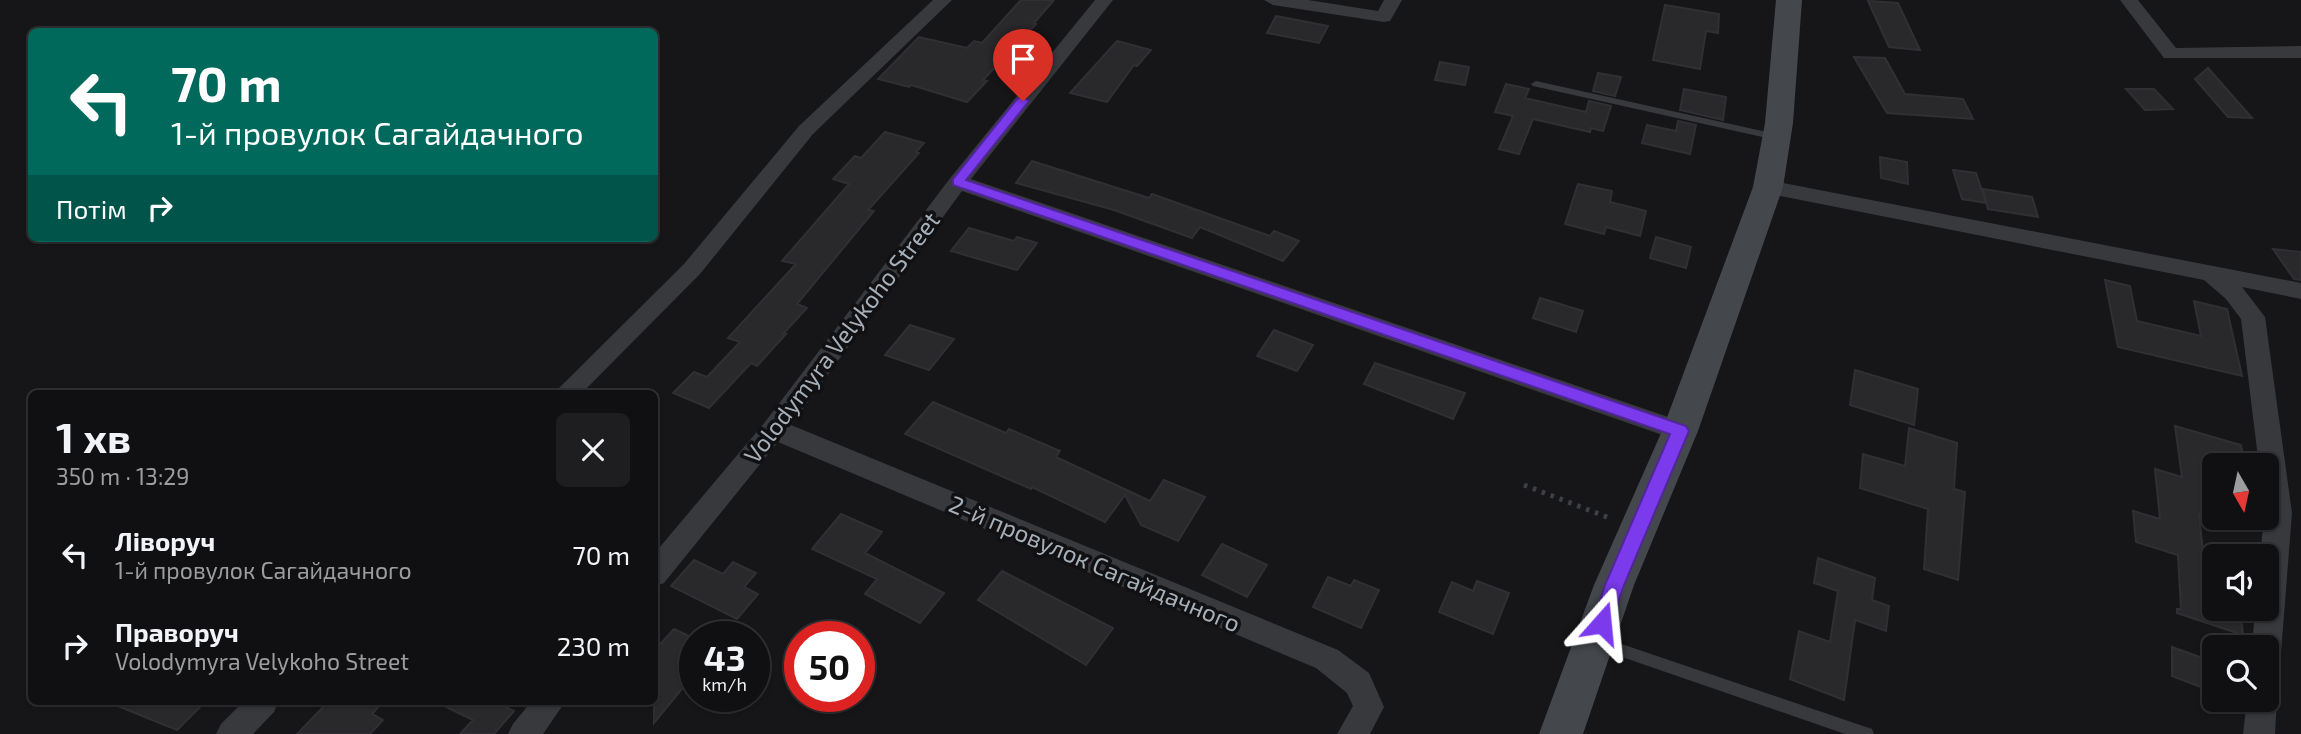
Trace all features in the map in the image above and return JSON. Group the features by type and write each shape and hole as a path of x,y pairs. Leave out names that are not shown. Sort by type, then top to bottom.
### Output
{"main road":[{"path":"1561,734 1596,642 1614,585 1680,431 1768,187 1776,137 1789,0"}],"street":[{"path":"569,390 692,269 806,130 943,0"},
{"name":"Volodymyra Velykoho Street","path":"658,570 774,429 958,182 1104,0"},
{"path":"1273,0 1384,17 1393,0"},
{"path":"2129,0 2171,54 2301,52"},
{"path":"958,182 1680,431"},
{"path":"1768,187 2301,291"},
{"path":"2211,272 2234,293 2253,317 2278,513 2268,635"},
{"name":"2-й провулок Сагайдачного","path":"774,429 1326,659 1358,683 1369,707 1353,734"},
{"path":"232,734 260,705"},
{"path":"524,734 548,705"},
{"path":"2259,734 2261,712"}],"lane":[{"path":"1536,84 1776,137"},
{"path":"1596,642 1866,734"}],"path":[{"path":"1524,485 1639,530"}],"building":[{"path":"1021,0 1054,0 1034,23 1036,24 983,80 987,81 967,102 911,85 909,87 878,79 919,37 967,48 974,41 982,43"},
{"path":"1868,1 1898,3 1920,50 1889,47"},
{"path":"1665,5 1719,14 1718,33 1706,31 1700,69 1653,60"},
{"path":"1276,16 1328,26 1319,43 1267,33"},
{"path":"1117,41 1151,50 1137,66 1134,65 1107,102 1070,93"},
{"path":"1854,57 1885,58 1905,94 1963,99 1973,119 1887,113"},
{"path":"1440,62 1469,67 1465,85 1435,80"},
{"path":"2208,68 2252,118 2228,117 2195,79"},
{"path":"1598,73 1621,77 1615,96 1593,91"},
{"path":"1506,84 1529,89 1525,98 1586,112 1589,101 1611,106 1603,131 1591,128 1590,132 1533,119 1519,154 1499,149 1513,116 1495,112"},
{"path":"1684,89 1726,97 1723,120 1680,110"},
{"path":"2126,89 2154,89 2173,109 2145,110"},
{"path":"1678,121 1696,125 1690,154 1642,143 1647,125 1676,131"},
{"path":"885,132 924,143 916,152 919,153 868,210 874,211 797,304 807,308 783,334 786,334 757,366 751,363 709,408 673,393 694,372 707,377 740,342 728,338 796,264 782,261 849,184 833,179 855,156 861,158"},
{"path":"1880,157 1907,162 1908,184 1881,178"},
{"path":"1032,161 1149,198 1152,194 1270,236 1274,231 1299,241 1283,261 1200,227 1192,238 1114,210 1016,183"},
{"path":"1953,170 1976,173 1986,203 1962,199"},
{"path":"1578,184 1612,191 1610,202 1646,211 1640,236 1606,227 1604,234 1565,224"},
{"path":"1983,189 2032,197 2038,217 1988,209"},
{"path":"969,228 1014,241 1017,237 1037,243 1017,270 951,251"},
{"path":"1656,237 1691,247 1686,268 1650,258"},
{"path":"2273,249 2301,252 2301,280 2294,279"},
{"path":"2105,280 2130,286 2137,321 2201,336 2194,301 2227,309 2242,376 2118,347"},
{"path":"1540,298 1583,311 1576,332 1533,318"},
{"path":"910,325 954,339 929,370 885,355"},
{"path":"1274,330 1313,345 1297,371 1257,356"},
{"path":"1375,363 1465,393 1453,419 1364,384"},
{"path":"1855,370 1918,389 1914,425 1850,405"},
{"path":"933,402 1006,433 1009,429 1060,451 1056,457 1150,501 1164,480 1205,497 1178,541 1141,525 1125,495 1105,522 1032,487 1031,489 905,434"},
{"path":"2175,426 2241,445 2243,453 2202,453 2202,515 2199,514 2202,544 2202,621 2241,621 2243,635 2177,613 2177,609 2181,609 2178,555 2136,542 2133,511 2160,519 2155,469 2182,477"},
{"path":"1909,428 1957,443 1954,489 1965,492 1958,580 1924,569 1928,509 1860,488 1863,454 1905,466"},
{"path":"841,514 882,532 865,553 944,593 920,623 865,594 877,579 812,549"},
{"path":"1222,544 1267,565 1247,597 1202,575"},
{"path":"1818,558 1875,578 1872,600 1889,606 1886,631 1855,620 1844,700 1790,679 1799,631 1830,642 1838,591 1814,583"},
{"path":"694,560 723,574 733,562 756,573 744,587 758,594 737,619 671,586"},
{"path":"1002,571 1113,628 1086,665 978,600"},
{"path":"1328,577 1351,586 1354,580 1379,590 1361,628 1313,607"},
{"path":"1477,581 1509,593 1493,634 1439,612 1452,582 1473,591"},
{"path":"674,629 679,631 679,693 654,723 654,705 658,705 658,647"},
{"path":"2172,647 2202,658 2202,687 2172,676"},
{"path":"115,705 202,705 177,730"},
{"path":"325,705 380,705 372,714 383,720 370,734 297,734"},
{"path":"442,705 501,705 514,711 494,734 460,734 473,720"}],"route":[{"path":"1023,101 958,182 1680,431 1614,585 1602,623"}]}
